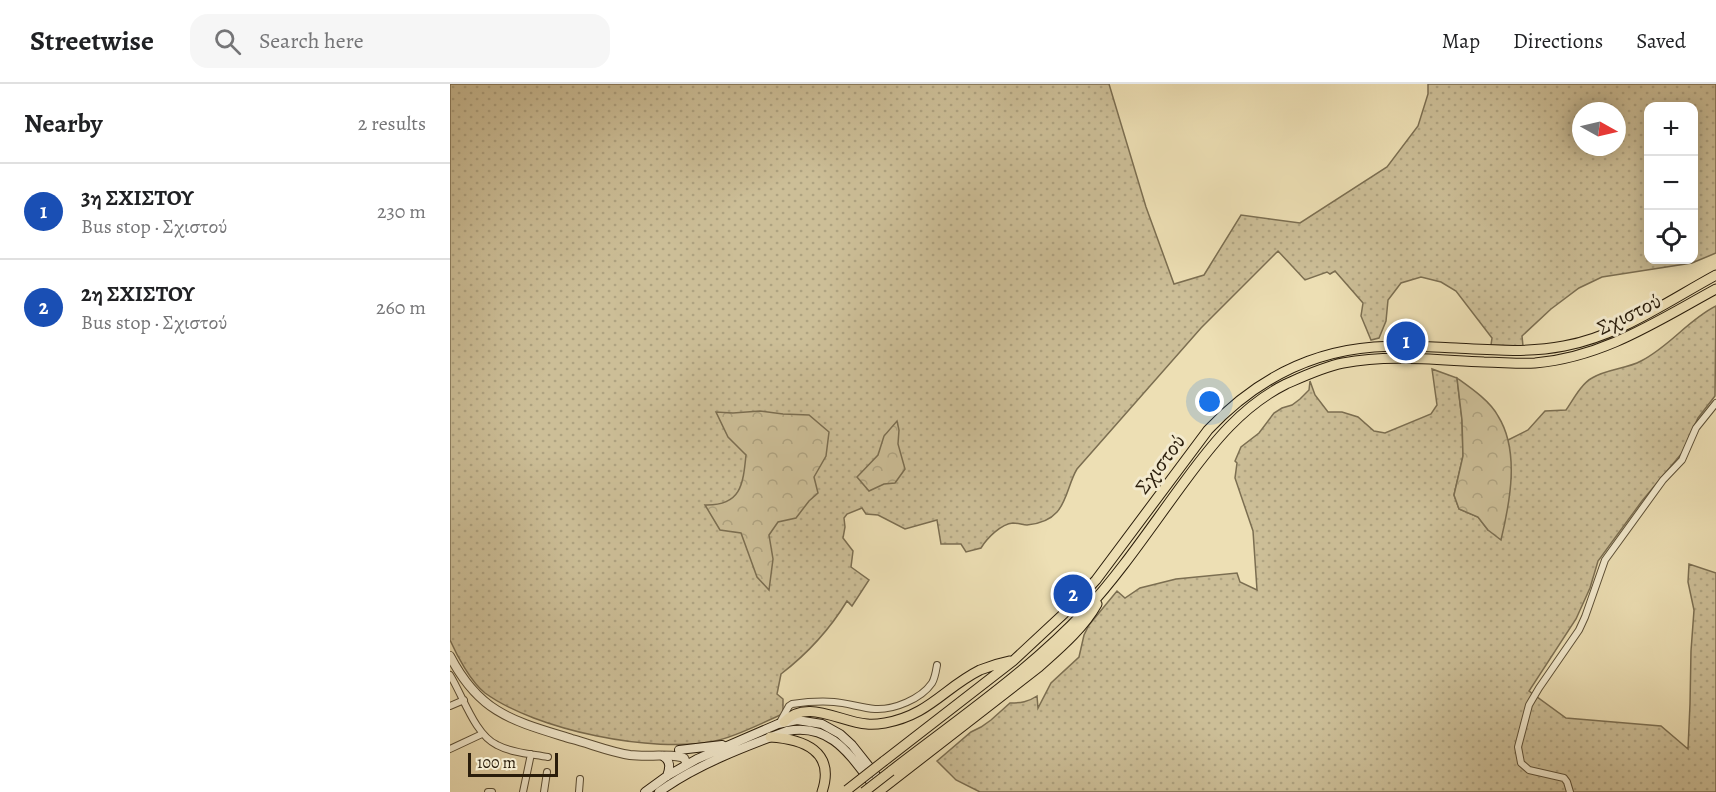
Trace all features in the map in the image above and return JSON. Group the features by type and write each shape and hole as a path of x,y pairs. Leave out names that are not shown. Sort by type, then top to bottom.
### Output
{"main road":[{"name":"Σχιστού","path":"846,791 1013,661 1064,615 1096,580 1208,430 1242,397 1277,375 1297,365 1338,352 1375,347 1415,346 1522,351 1565,346 1600,336 1716,275"},
{"name":"Σχιστού","path":"864,792 1034,659 1072,625 1104,589 1217,438 1249,407 1283,386 1323,369 1369,360 1414,358 1523,363 1569,358 1623,340 1716,289"},
{"path":"880,790 1059,649 1088,618 1104,589"},
{"path":"645,792 687,764 781,723 793,714 821,713 867,724 894,722 924,710 977,672 987,667 1013,661"},
{"path":"781,723 797,720 812,722 822,724 840,734 852,745 880,790"},
{"path":"659,792 690,772 770,737 796,730 809,730 824,734 834,740 880,790"},
{"path":"770,737 798,741 811,747 821,760 825,772 822,792"},
{"path":"679,750 738,742"},
{"path":"659,756 669,761 667,776"}],"street":[{"path":"1570,792 1564,778 1528,770 1521,764 1518,747 1529,705 1580,630 1605,560 1663,480 1682,460 1696,428 1716,403"},
{"path":"450,656 458,672 476,695 499,712 540,729 610,750 633,755 681,757 687,764"},
{"path":"781,723 792,704 820,701 873,709 885,709 899,705 925,690 933,681 937,665"},
{"path":"450,675 482,734 496,745 548,757"},
{"path":"450,706 464,699"},
{"path":"450,749 482,734"},
{"path":"659,756 679,750 692,752 697,759"},
{"path":"523,792 531,754"},
{"path":"544,792 547,772"},
{"path":"579,792 580,779"}],"green space":[{"path":"450,84 1109,84 1146,207 1174,284 1204,275 1241,215 1300,223 1387,167 1418,126 1428,94 1428,84 1716,84 1716,253 1698,260 1698,102 1644,102 1644,264 1686,264 1602,277 1579,288 1551,309 1522,336 1523,346 1491,345 1492,338 1456,291 1441,282 1421,277 1401,283 1388,300 1386,321 1379,338 1371,340 1361,316 1363,303 1335,271 1305,280 1278,251 1201,328 1077,469 1063,502 1051,517 1025,525 1008,524 995,532 981,548 966,552 961,544 941,544 937,520 905,529 878,515 866,514 862,508 847,514 844,518 843,538 853,551 851,567 869,580 852,606 847,601 817,641 781,674 777,694 783,699 783,714 715,741 660,744 596,736 534,718 507,706 485,693 460,661 450,640"},
{"path":"1716,306 1715,396 1698,418 1682,453 1642,501 1598,561 1590,588 1576,619 1529,691 1566,718 1661,726 1688,749 1694,610 1688,582 1689,564 1716,573 1716,792 980,792 956,780 937,761 1010,703 1024,702 1037,696 1038,708 1051,683 1079,657 1089,625 1117,591 1125,598 1140,588 1176,579 1237,573 1240,582 1257,590 1253,531 1235,478 1237,463 1235,461 1241,447 1259,433 1274,413 1292,405 1309,390 1310,381 1315,395 1328,412 1342,412 1358,417 1374,431 1385,433 1431,414 1437,405 1432,369 1457,378 1463,456 1454,495 1459,509 1478,517 1488,530 1511,478 1508,440 1528,430 1545,411 1566,410 1581,388 1592,378 1635,364 1651,355"},
{"path":"1457,378 1480,395 1495,410 1505,430 1509,445 1511,477 1501,540 1488,530 1478,517 1459,509 1454,495 1463,456"},
{"path":"760,411 809,415 829,432 826,456 814,477 818,493 796,518 778,522 769,535 773,559 769,590 757,577 741,533 720,530 705,505 726,502 733,498 741,484 745,466 746,455 728,437 716,412"},
{"path":"897,421 898,444 905,469 895,483 884,484 869,491 857,477 878,455 884,436"}],"place":[{"name":"3η ΣΧΙΣΤΟΥ","path":"1406,341"},
{"name":"2η ΣΧΙΣΤΟΥ","path":"1073,594"}]}
